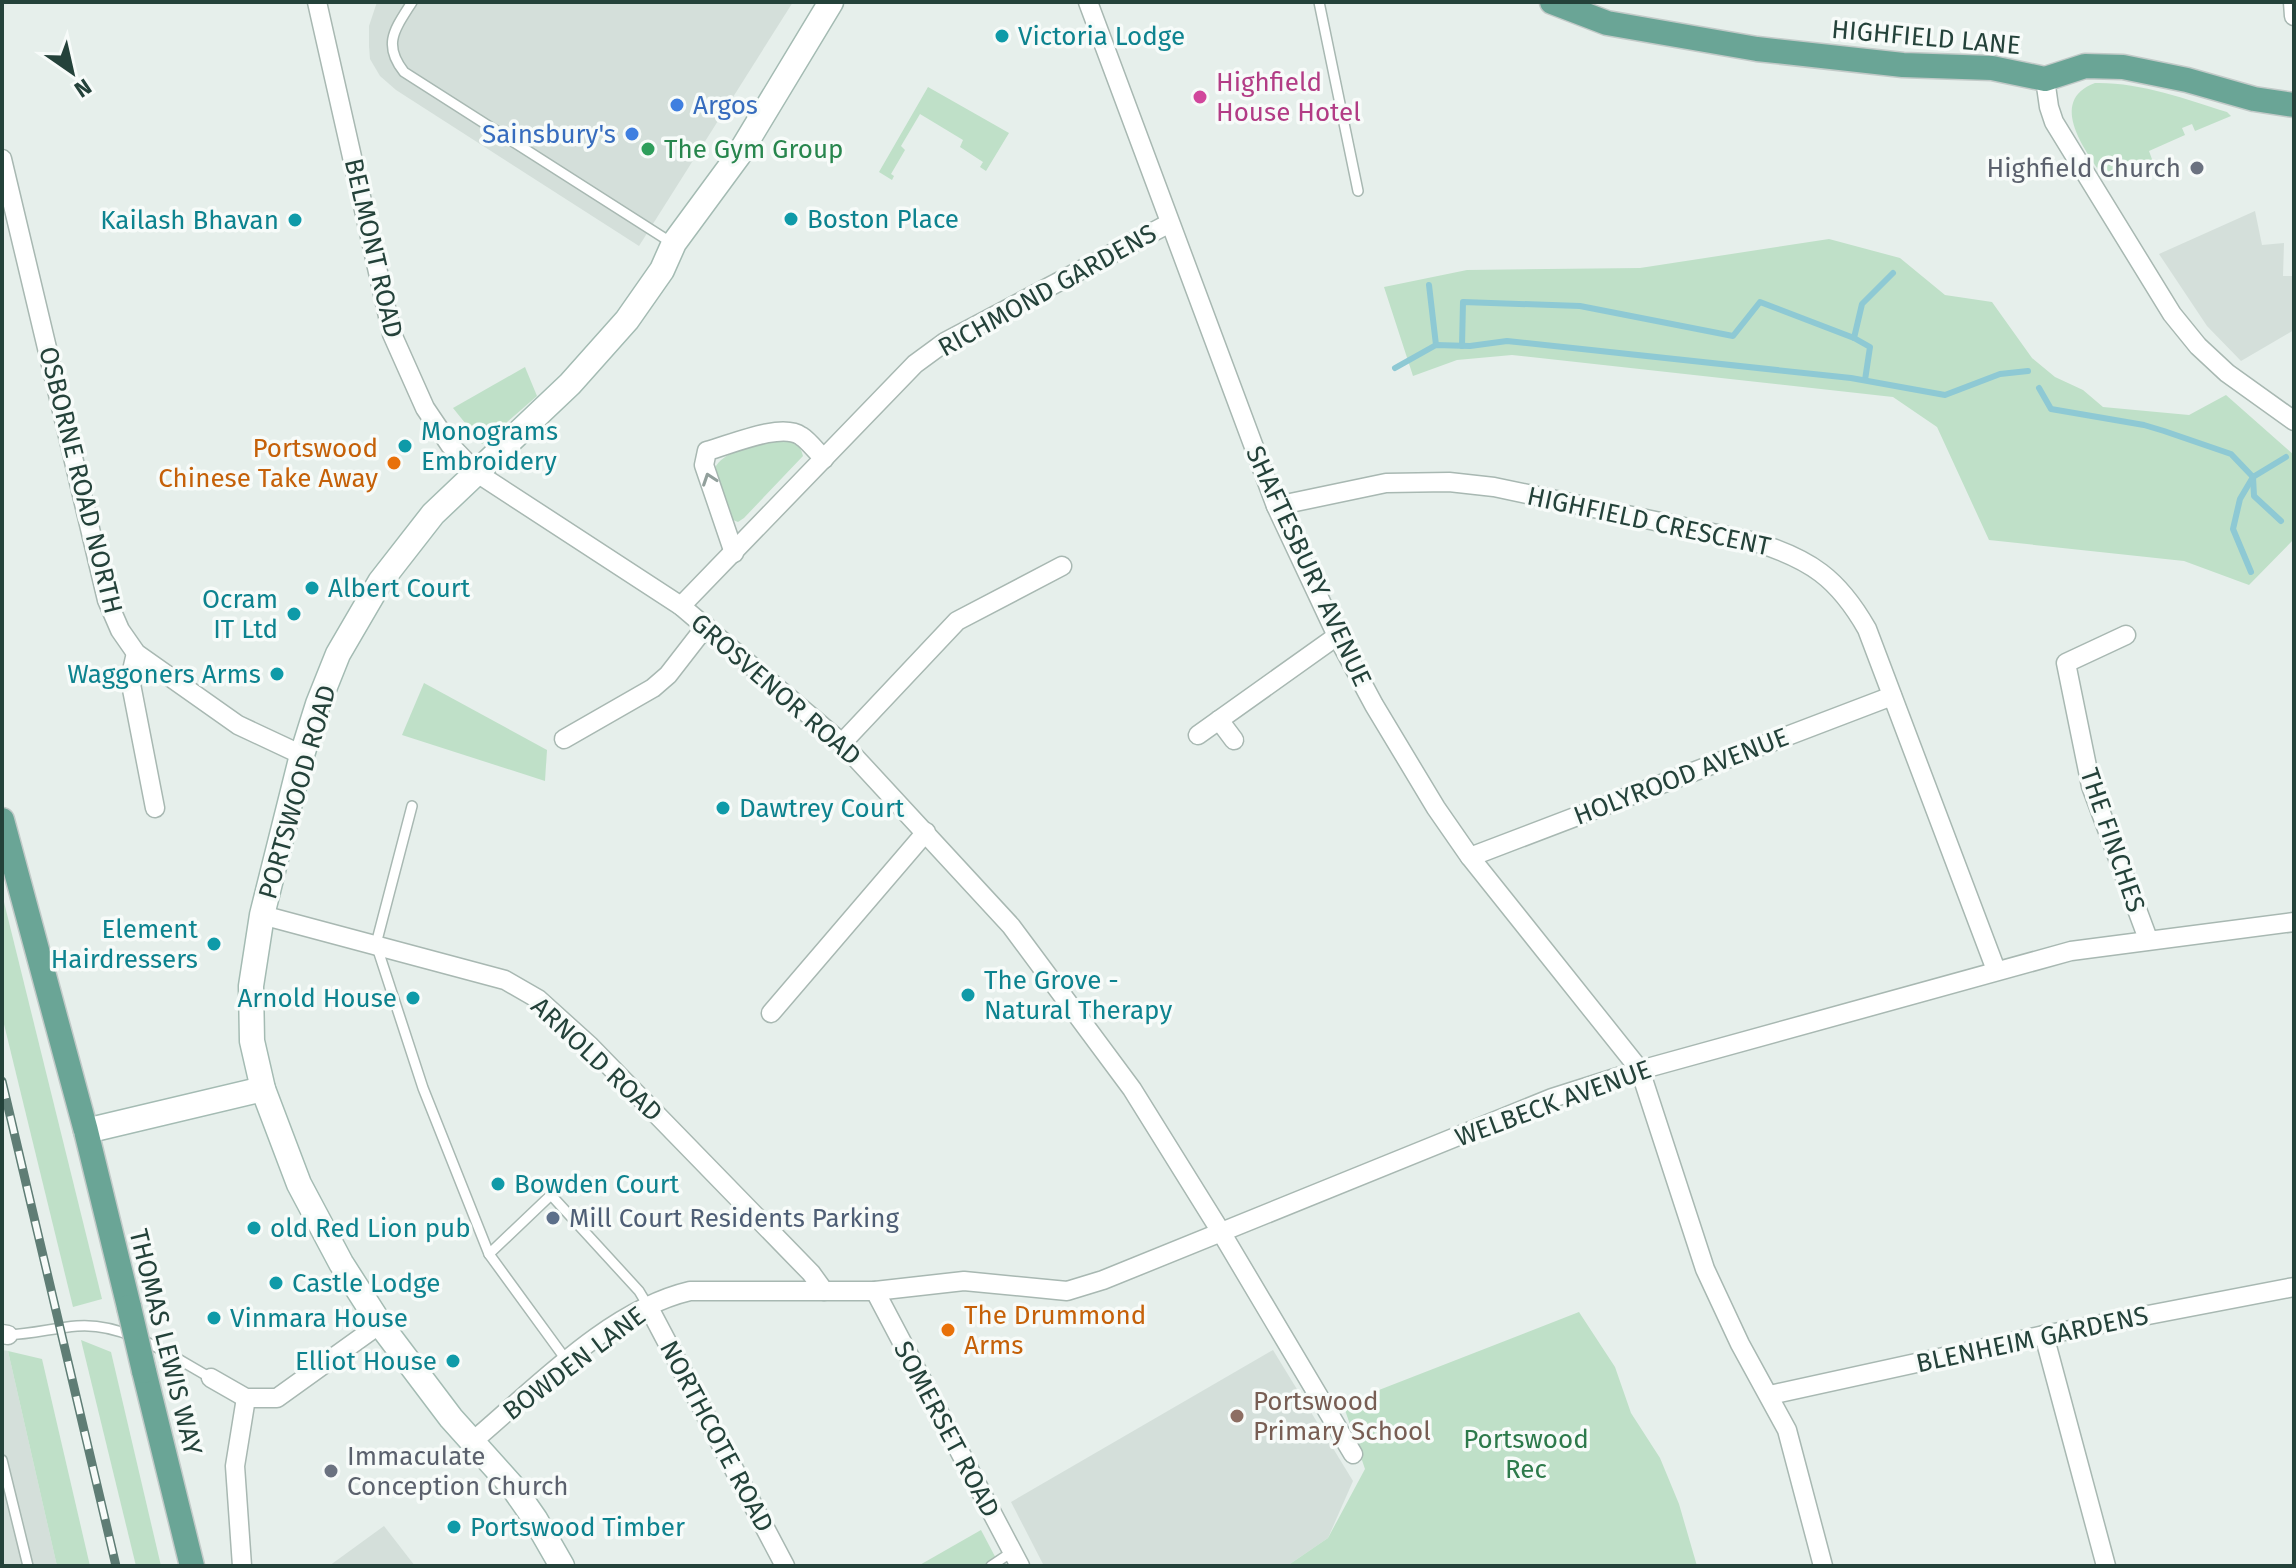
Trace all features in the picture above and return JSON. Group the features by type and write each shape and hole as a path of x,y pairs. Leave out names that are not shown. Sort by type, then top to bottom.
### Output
{"main road":[{"name":"HIGHFIELD LANE","path":"1552,2 1607,23 1757,49 1903,65 2009,70 2045,79 2085,66 2123,67 2187,80 2254,99 2294,105"},
{"name":"THOMAS LEWIS WAY","path":"2,820 86,1131 192,1566"}],"street":[{"name":"BELMONT ROAD","path":"317,2 392,334 425,408 450,445 477,473"},
{"name":"PORTSWOOD ROAD","path":"562,1566 535,1519 427,1389 380,1324 317,1221 278,1134 252,1041 249,1015 262,915 302,755 338,654 380,582 433,514 570,384 627,320 662,270 674,243 738,156 831,2"},
{"name":"SHAFTESBURY AVENUE","path":"1088,2 1168,224 1276,506 1337,636 1406,760 1470,857 1640,1070"},
{"path":"2293,2 2294,16"},
{"path":"2045,79 2054,122 2172,314 2198,346 2227,373 2294,421"},
{"name":"OSBORNE ROAD NORTH","path":"2,159 107,600 120,630 136,653 238,725 302,755"},
{"name":"RICHMOND GARDENS","path":"681,606 915,364 945,342 1168,224"},
{"path":"734,553 704,465 707,451 778,431 791,431 801,436 824,459"},
{"name":"GROSVENOR ROAD","path":"477,473 681,606 706,626 842,743 1011,926 1132,1089 1353,1454"},
{"name":"HIGHFIELD CRESCENT","path":"1276,506 1386,483 1449,482 1494,487 1755,542 1784,551 1817,567 1853,605 1867,629 1996,970"},
{"path":"842,743 957,621 1062,566"},
{"path":"564,739 653,688 668,675 706,626"},
{"name":"THE FINCHES","path":"2126,635 2066,663 2091,786 2148,939"},
{"path":"1198,735 1337,636"},
{"path":"136,653 130,679 158,794"},
{"name":"HOLYROOD AVENUE","path":"1470,857 1892,696"},
{"path":"1219,720 1234,740"},
{"path":"771,1013 926,832"},
{"name":"ARNOLD ROAD","path":"262,915 505,980 538,999 590,1046 811,1273 824,1291"},
{"name":"WELBECK AVENUE","path":"824,1291 875,1291 964,1281 1067,1291 1103,1280 1552,1098 1640,1070 2071,951 2294,922"},
{"path":"1640,1070 1705,1269 1740,1344 1787,1430 1823,1566"},
{"path":"86,1131 263,1089"},
{"name":"BLENHEIM GARDENS","path":"1770,1395 2044,1335 2294,1287"},
{"name":"BOWDEN LANE","path":"473,1441 567,1361 607,1332 669,1296 690,1291 824,1291"},
{"name":"SOMERSET ROAD","path":"875,1291 1016,1559"},
{"name":"NORTHCOTE ROAD","path":"648,1306 785,1566"},
{"path":"211,1378 246,1398 277,1398 380,1324"},
{"path":"2044,1335 2106,1566"},
{"path":"242,1566 235,1466 246,1398"}],"lane":[{"path":"412,2 395,29 391,42 393,54 404,72 674,243"},
{"path":"1319,2 1358,191"},
{"path":"412,806 376,944 423,1088 489,1254 567,1361"},
{"path":"489,1254 551,1195 639,1291 648,1306"},
{"path":"5,1334 35,1334 79,1326 105,1328 123,1332 211,1378"},
{"path":"2,1460 28,1566"},
{"path":"991,1566 1016,1559"}],"shaded area":[{"name":"Sainsbury's","path":"377,2 793,2 639,246 396,90 380,76 370,59 369,46 369,26"},
{"path":"2255,211 2262,245 2284,243 2283,276 2294,276 2294,330 2241,361 2207,326 2159,254"},
{"path":"2,1350 8,1351 57,1566 2,1566"},
{"name":"Portswood Primary School","path":"1273,1350 1353,1481 1328,1538 1287,1566 1044,1566 1011,1502"},
{"path":"384,1526 415,1566 329,1566"}],"green space":[{"path":"2095,83 2128,85 2162,92 2227,112 2231,116 2195,131 2192,124 2182,128 2185,135 2149,151 2153,162 2105,179 2081,142 2072,114 2073,102 2081,91"},
{"path":"928,87 1009,133 986,171 980,167 983,162 960,147 963,140 920,114 901,146 905,150 891,174 894,176 892,180 879,172"},
{"path":"1829,239 1900,258 1945,295 1992,302 2032,358 2055,377 2083,390 2103,407 2189,415 2226,395 2294,455 2294,539 2249,585 2184,561 1989,540 1937,427 1893,397 1512,355 1457,360 1413,376 1384,287 1467,270 1640,268"},
{"path":"525,367 537,396 482,444 453,408"},
{"path":"781,439 796,443 803,456 744,518 738,522 733,520 715,468 735,452"},
{"path":"424,683 547,750 545,781 402,735"},
{"path":"2,894 102,1299 73,1307 2,1016"},
{"name":"Portswood Rec","path":"1579,1312 1615,1367 1631,1413 1660,1458 1679,1504 1697,1566 1287,1566 1328,1538 1365,1469 1343,1404"},
{"path":"81,1340 111,1352 161,1566 136,1566"},
{"path":"8,1351 42,1359 90,1566 57,1566"},
{"path":"981,1530 1000,1566 918,1566"}],"waterway":[{"path":"1854,338 1862,304 1893,273"},
{"path":"1429,285 1436,345"},
{"path":"1462,346 1463,302 1580,306 1733,336 1760,302 1870,347 1865,380"},
{"path":"1395,368 1436,345 1470,346 1507,341 1851,378 1945,395 2000,374 2028,371"},
{"path":"2039,388 2051,409 2164,431 2231,454 2253,477 2286,457"},
{"path":"2253,477 2254,496 2281,521"},
{"path":"2251,572 2233,529 2240,499 2253,477"}],"railway":[{"path":"2,1081 116,1566"}],"place":[{"name":"Victoria Lodge","path":"1002,36"},
{"name":"Highfield House Hotel","path":"1200,97"},
{"name":"Argos","path":"677,105"},
{"name":"Sainsbury's","path":"632,134"},
{"name":"The Gym Group","path":"648,149"},
{"name":"Highfield Church","path":"2197,168"},
{"name":"Boston Place","path":"791,219"},
{"name":"Kailash Bhavan","path":"295,220"},
{"name":"Monograms Embroidery","path":"405,446"},
{"name":"Portswood Chinese Take Away","path":"394,463"},
{"name":"Albert Court","path":"312,588"},
{"name":"Ocram IT Ltd","path":"294,614"},
{"name":"Waggoners Arms","path":"277,674"},
{"name":"Dawtrey Court","path":"723,808"},
{"name":"Element Hairdressers","path":"214,944"},
{"name":"The Grove - Natural Therapy","path":"968,995"},
{"name":"Arnold House","path":"413,998"},
{"name":"Bowden Court","path":"498,1184"},
{"name":"Mill Court Residents Parking","path":"553,1218"},
{"name":"old Red Lion pub","path":"254,1228"},
{"name":"Castle Lodge","path":"276,1283"},
{"name":"Vinmara House","path":"214,1318"},
{"name":"The Drummond Arms","path":"948,1330"},
{"name":"Elliot House","path":"453,1361"},
{"name":"Portswood Primary School","path":"1237,1416"},
{"name":"Immaculate Conception Church","path":"331,1471"},
{"name":"Portswood Timber","path":"454,1527"}]}
